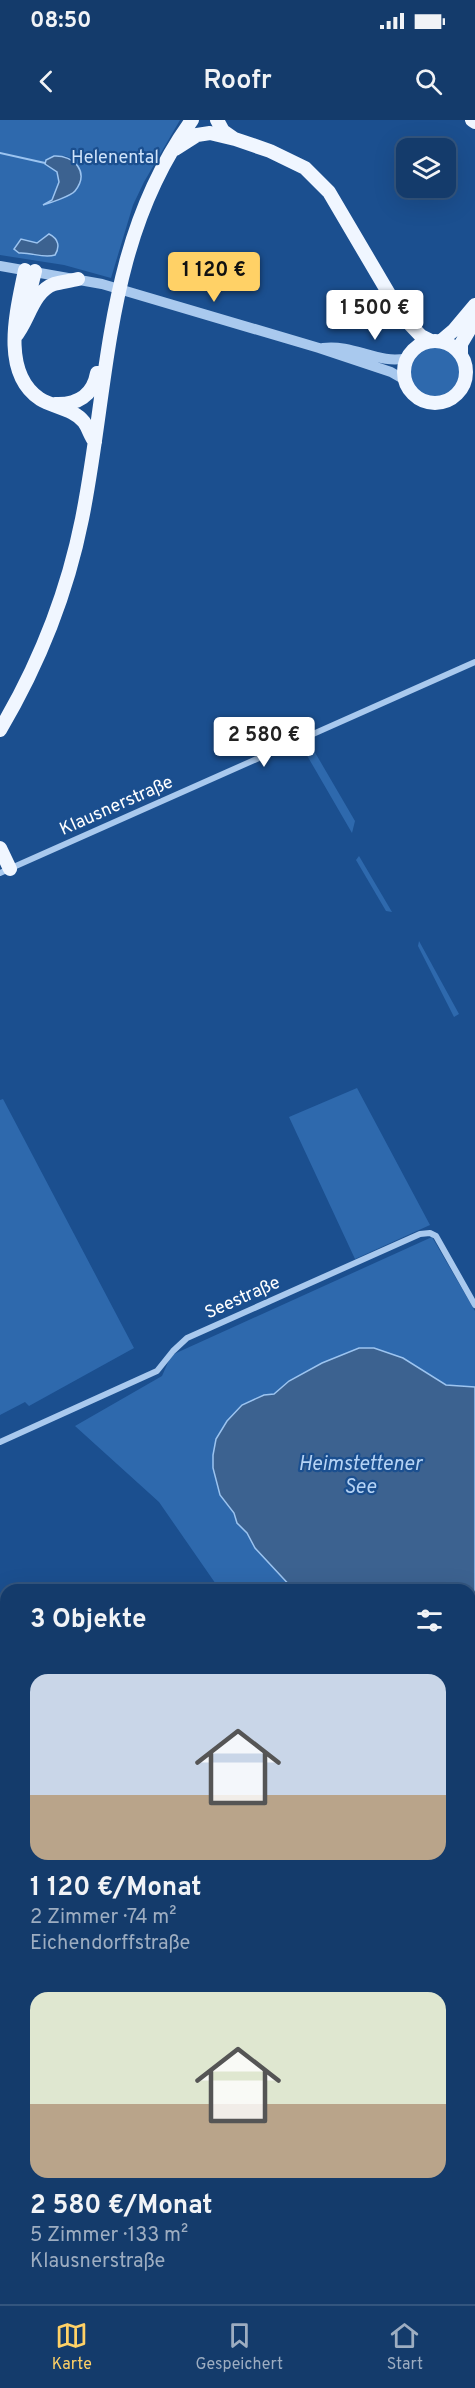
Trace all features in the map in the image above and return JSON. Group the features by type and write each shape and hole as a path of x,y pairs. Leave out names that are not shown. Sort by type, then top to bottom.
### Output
{"main road":[{"path":"0,730 35,665 58,608 80,528 95,442 108,341 128,251 143,209 173,150 192,120"},
{"path":"217,120 223,131 235,139"},
{"path":"173,150 197,135 235,139 291,160 305,168 320,182 340,209 402,316 422,336 436,341 452,345 460,353 466,367 465,381 457,394 448,400 439,402 420,399 408,387 405,380 404,371 409,355 417,346 436,341 454,330 475,305"},
{"path":"30,271 14,326 16,366 23,383 35,395 77,416 83,421 95,442"},
{"path":"15,338 44,290 54,284 78,279"},
{"path":"402,316 409,355"},
{"path":"460,353 461,344 475,320"},
{"path":"50,404 72,403 87,395 93,388 103,350 108,341"},
{"path":"0,848 5,871"}],"street":[{"path":"0,266 78,279 137,294 319,348 391,372 405,380"},
{"path":"319,348 344,347 393,360 409,355"},
{"name":"Klausnerstraße","path":"5,871 475,662"},
{"name":"Seestraße","path":"0,1442 158,1371 173,1351 187,1338 420,1234 430,1233 436,1236 475,1305"}],"green space":[{"name":"Helenental","path":"0,120 180,120 133,205 111,278 64,265 0,255","holes":["54,156 65,156 76,163 80,177 78,187 73,193 44,205 52,200 59,182 57,172 45,164 46,160","45,237 55,255 19,253 27,241 38,243"]},
{"path":"430,344 440,344 450,348 458,356 462,371 458,386 450,394 440,398 430,398 420,394 412,386 408,376 408,366 412,356 420,348"},
{"path":"313,749 355,821 352,833 305,752"},
{"path":"359,856 392,912 386,911 356,860"},
{"path":"419,941 459,1014 454,1017 418,946"},
{"path":"357,1088 430,1225 355,1259 289,1117"},
{"path":"3,1099 134,1348 29,1406 25,1402 0,1415 0,1100"},
{"path":"432,1237 475,1311 475,1387 446,1385 359,1348 322,1363 274,1394 264,1395 227,1421 217,1439 213,1468 220,1495 255,1548 288,1584 216,1584 159,1502 75,1426 162,1376 174,1354"}],"water":[{"path":"54,156 68,158 78,166 81,177 73,193 43,205 52,200 59,182 57,172 45,164 46,160"},
{"path":"49,234 58,243 55,255 19,253 14,249 21,239 37,243"},
{"name":"Heimstettener See","path":"359,1348 374,1348 403,1358 446,1385 475,1387 475,1584 288,1584 255,1548 247,1533 237,1523 234,1513 220,1495 213,1468 216,1439 227,1421 242,1405 264,1395 274,1394 289,1381 322,1363"}],"waterway":[{"path":"0,153 45,163"}]}
